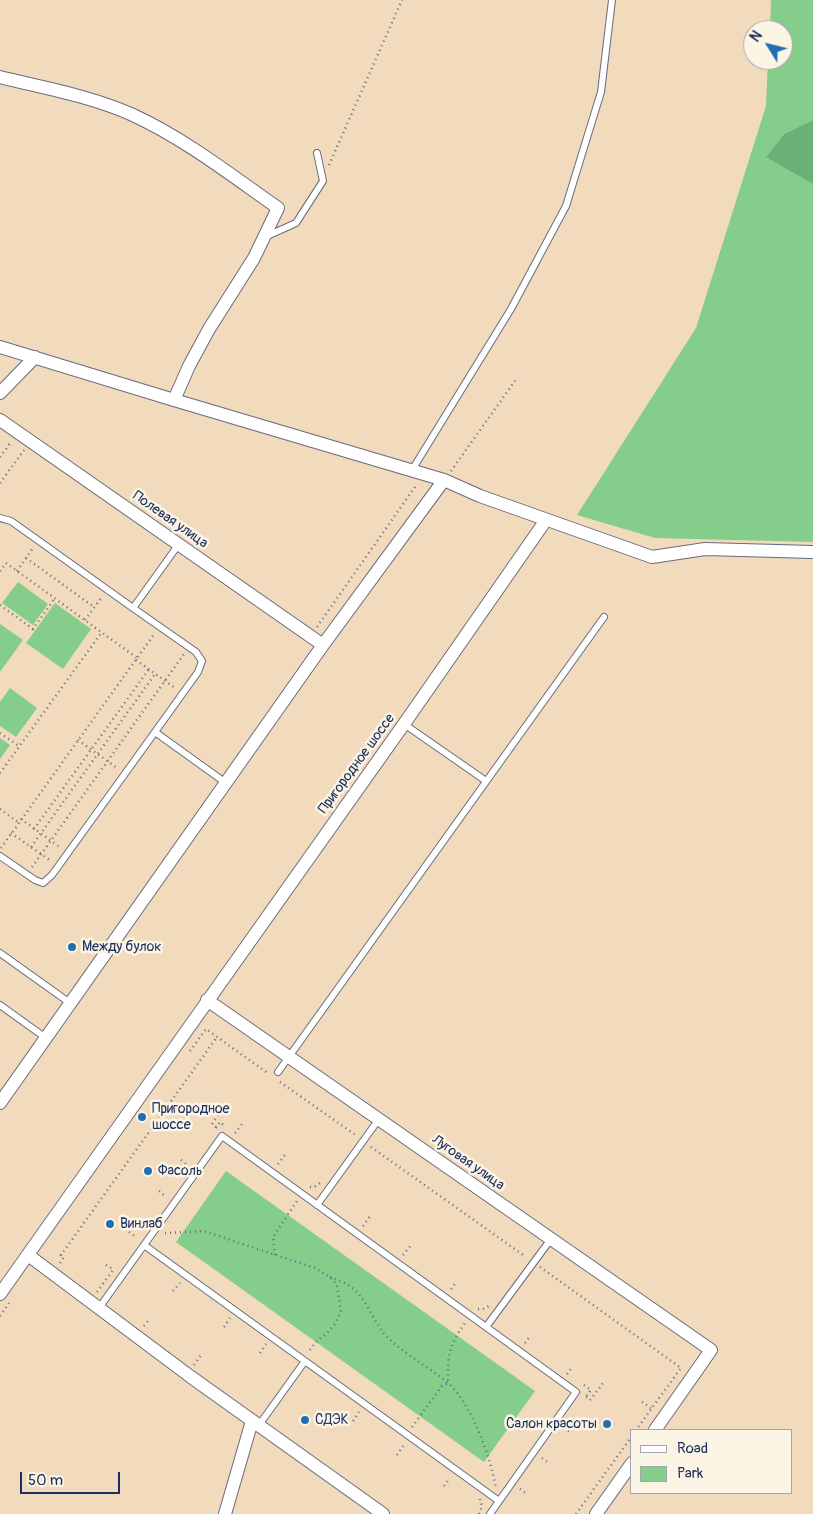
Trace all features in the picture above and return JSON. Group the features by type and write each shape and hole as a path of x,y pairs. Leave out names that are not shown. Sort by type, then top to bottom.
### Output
{"street":[{"path":"0,77 132,114 179,139 278,208 254,258 209,328 174,400"},
{"path":"0,346 444,480 480,496 652,557 705,549 813,552"},
{"path":"0,393 35,357"},
{"name":"Полевая улица","path":"0,420 323,645"},
{"path":"0,1103 323,645 444,480"},
{"name":"Пригородное шоссе","path":"5,1298 28,1255 546,520"},
{"name":"Луговая улица","path":"207,1000 711,1350 656,1429"},
{"path":"28,1255 383,1514"},
{"path":"225,1514 256,1423"},
{"path":"596,1514 630,1466"}],"lane":[{"path":"418,472 511,309 566,206 601,92 612,0"},
{"path":"263,238 296,223 322,180 317,153"},
{"path":"0,518 11,521 38,540 196,652 202,661 198,672 125,774 58,867 43,883 35,880 0,856"},
{"path":"133,608 179,544"},
{"path":"278,1072 604,617"},
{"path":"404,724 486,781"},
{"path":"155,732 226,783"},
{"path":"0,953 70,1003"},
{"path":"0,1005 46,1038"},
{"path":"317,1205 378,1119"},
{"path":"95,1303 144,1245 222,1136 576,1392 490,1514"},
{"path":"486,1327 550,1239"},
{"path":"144,1245 499,1501"},
{"path":"256,1423 304,1360"}],"path":[{"path":"322,180 402,0"},
{"path":"444,480 518,378"},
{"path":"0,457 14,438"},
{"path":"0,483 26,446"},
{"path":"311,636 418,472"},
{"path":"16,571 38,540"},
{"path":"26,558 94,607"},
{"path":"0,571 6,563 102,632 182,694"},
{"path":"85,620 107,589"},
{"path":"0,605 33,629 55,598"},
{"path":"0,849 160,627"},
{"path":"0,773 102,632"},
{"path":"26,874 189,647"},
{"path":"34,829 149,669"},
{"path":"31,847 155,674"},
{"path":"0,733 19,746"},
{"path":"78,740 125,774"},
{"path":"0,809 19,823"},
{"path":"21,820 68,853"},
{"path":"11,833 58,867"},
{"path":"188,1053 206,1029 363,1141"},
{"path":"59,1264 64,1257 61,1255 217,1038"},
{"path":"216,1127 212,1124 221,1110"},
{"path":"211,1135 220,1122 227,1128"},
{"path":"242,1124 235,1133 242,1138"},
{"path":"365,1153 370,1146 681,1368 637,1429"},
{"path":"285,1155 278,1164 285,1170"},
{"path":"181,1160 188,1166 183,1173"},
{"path":"306,1185 314,1187 324,1177"},
{"path":"159,1192 166,1197 161,1204"},
{"path":"276,1255 273,1237 302,1194"},
{"path":"363,1226 371,1215"},
{"path":"356,1221 370,1230"},
{"path":"129,1232 136,1237 146,1224 154,1230 168,1234 204,1231 315,1268 352,1287 386,1336 400,1349 448,1384 464,1402 477,1429 493,1473 499,1501"},
{"path":"397,1250 404,1255 411,1245"},
{"path":"95,1303 113,1270 106,1265"},
{"path":"535,1274 540,1267"},
{"path":"304,1360 318,1340 335,1324 342,1312 337,1285 330,1276"},
{"path":"457,1281 451,1290 457,1294"},
{"path":"173,1291 180,1282 187,1288"},
{"path":"0,1316 5,1298"},
{"path":"448,1384 449,1350 454,1339 477,1309 488,1307 494,1300"},
{"path":"223,1313 236,1323"},
{"path":"142,1329 150,1318"},
{"path":"224,1327 230,1318"},
{"path":"519,1338 525,1343 530,1336"},
{"path":"260,1340 272,1349"},
{"path":"260,1353 266,1344"},
{"path":"200,1371 193,1366 201,1355"},
{"path":"560,1368 567,1374 573,1366"},
{"path":"586,1397 590,1400 604,1382"},
{"path":"397,1455 404,1445 402,1443 407,1435 442,1386 448,1384"},
{"path":"580,1405 591,1390 583,1385"},
{"path":"642,1402 652,1408"},
{"path":"352,1421 359,1412 366,1417"},
{"path":"559,1435 564,1428 570,1432"},
{"path":"576,1514 630,1439"},
{"path":"537,1466 542,1458 549,1462"},
{"path":"444,1486 450,1478"},
{"path":"516,1495 520,1489 527,1494"},
{"path":"473,1494 480,1500 482,1506 479,1514"}],"green space":[{"path":"771,0 813,0 813,120 784,134 767,156 813,184 813,542 655,538 577,515 696,328 766,106 768,70 793,70 793,20 770,20"},
{"path":"813,120 813,184 766,157 784,134"},
{"path":"18,582 48,604 33,625 2,603"},
{"path":"55,603 91,629 63,669 26,643"},
{"path":"0,624 23,640 0,672"},
{"path":"10,688 37,708 16,737 0,726 0,702"},
{"path":"0,738 10,745 0,759"},
{"path":"226,1171 535,1391 484,1462 176,1242"}],"place":[{"name":"Между булок","path":"72,947"},
{"name":"Пригородное шоссе","path":"142,1117"},
{"name":"Фасоль","path":"148,1171"},
{"name":"Винлаб","path":"110,1224"},
{"name":"СДЭК","path":"305,1420"},
{"name":"Салон красоты","path":"607,1424"}]}
